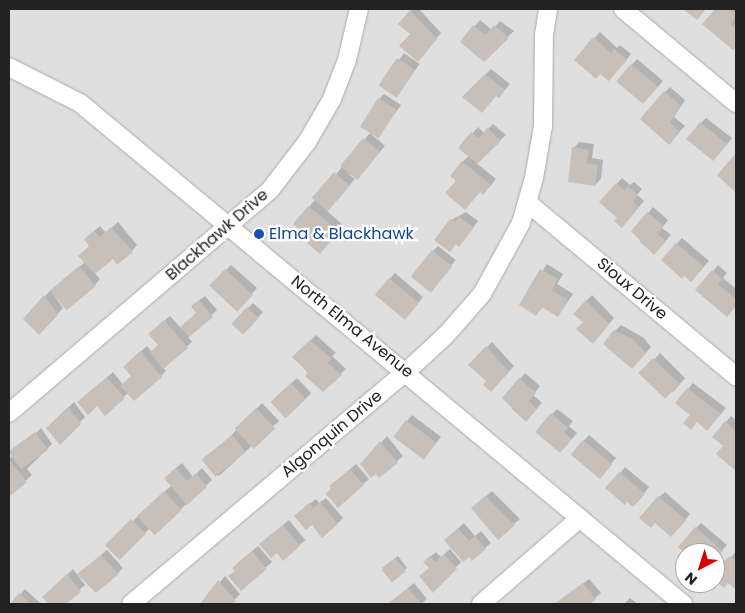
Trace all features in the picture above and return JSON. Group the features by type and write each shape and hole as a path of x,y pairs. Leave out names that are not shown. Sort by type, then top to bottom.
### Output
{"street":[{"name":"Blackhawk Drive","path":"9,413 270,190 313,133 340,80 359,9"},
{"name":"Algonquin Drive","path":"131,604 406,372 446,335 482,294 507,250 528,203 543,126 544,35 548,9"},
{"path":"623,9 736,103"},
{"name":"North Elma Avenue","path":"9,67 80,103 683,604"},
{"name":"Sioux Drive","path":"528,203 736,376"},
{"path":"481,604 580,518"}],"shaded area":[{"path":"9,9 736,9 736,604 9,604"}],"building":[{"path":"683,9 706,9 697,20"},
{"path":"715,9 730,9 736,14 731,24 736,29 736,46 733,50 702,24"},
{"path":"410,10 437,39 418,62 399,46 410,34 398,24"},
{"path":"473,25 486,35 494,25 509,38 484,62 460,42"},
{"path":"593,37 611,53 614,49 627,60 609,81 600,74 596,79 574,60"},
{"path":"397,58 415,70 397,98 379,85"},
{"path":"631,64 658,86 643,104 616,82"},
{"path":"485,74 505,90 499,98 496,96 482,113 462,97"},
{"path":"664,91 681,106 670,123 680,132 669,145 640,119"},
{"path":"378,98 397,110 379,138 360,127"},
{"path":"700,122 727,144 713,161 686,139"},
{"path":"487,128 501,141 477,164 458,148 471,132 479,138"},
{"path":"363,138 380,152 357,180 340,166"},
{"path":"572,147 589,150 587,163 598,165 595,186 568,182"},
{"path":"736,153 736,193 717,175"},
{"path":"462,161 491,185 483,195 480,192 465,210 445,193 455,182 458,182 450,176"},
{"path":"334,172 350,186 328,211 312,198"},
{"path":"616,183 624,190 628,186 638,195 633,201 639,207 622,228 614,221 617,218 599,202"},
{"path":"308,206 339,231 320,254 307,243 311,239 293,224"},
{"path":"647,212 664,226 658,234 666,241 654,255 631,231"},
{"path":"459,217 474,227 459,247 456,244 450,252 434,240 450,219 455,222"},
{"path":"111,227 133,252 117,265 113,259 95,274 78,256 89,246 84,239 94,231 100,237"},
{"path":"676,243 704,267 691,282 684,276 682,279 661,260"},
{"path":"432,250 452,266 431,293 411,276"},
{"path":"79,266 96,286 67,310 50,290"},
{"path":"225,269 253,295 237,312 209,286"},
{"path":"540,269 558,279 552,290 568,300 558,317 542,307 536,316 519,305"},
{"path":"712,270 722,279 718,284 736,299 736,306 727,317 695,290"},
{"path":"389,278 419,303 405,320 375,295"},
{"path":"44,295 58,315 39,335 23,319"},
{"path":"199,300 213,317 189,337 180,327 196,313 191,306"},
{"path":"586,300 609,324 593,344 576,329 583,322 573,314"},
{"path":"247,307 259,318 243,335 231,324"},
{"path":"164,320 188,348 163,369 150,352 158,345 148,334"},
{"path":"614,330 633,339 646,353 632,369 603,344"},
{"path":"310,340 332,359 328,363 342,375 323,392 305,376 308,372 292,357"},
{"path":"486,346 509,372 491,392 483,385 486,381 468,365"},
{"path":"140,351 162,377 134,401 120,386 131,376 123,367"},
{"path":"653,358 680,384 665,399 638,373"},
{"path":"107,377 125,398 105,416 97,406 88,415 77,402"},
{"path":"519,378 536,393 529,401 537,409 526,422 502,398"},
{"path":"291,383 306,399 286,418 271,402"},
{"path":"687,388 721,414 707,431 697,422 691,430 683,423 690,415 675,403"},
{"path":"68,407 81,424 60,445 46,428"},
{"path":"256,408 275,428 254,449 234,429"},
{"path":"551,413 568,428 564,432 572,439 560,453 535,432"},
{"path":"406,420 436,443 424,460 393,437"},
{"path":"725,421 736,431 736,471 716,454 723,446 712,437"},
{"path":"35,432 48,450 21,469 9,451"},
{"path":"232,435 246,452 216,477 202,460"},
{"path":"583,440 612,464 600,479 571,455"},
{"path":"380,441 398,463 379,478 376,474 371,478 360,464"},
{"path":"9,460 27,482 9,497"},
{"path":"176,468 187,481 196,473 207,487 187,505 164,478"},
{"path":"350,469 364,485 338,508 326,494 331,488 329,486"},
{"path":"619,472 645,494 633,507 627,502 625,505 605,488"},
{"path":"164,491 182,510 155,535 137,516"},
{"path":"485,496 515,525 498,540 471,508"},
{"path":"658,496 686,520 671,537 655,523 651,528 639,518"},
{"path":"320,502 338,524 322,538 312,525 306,530 294,516 309,503 313,508"},
{"path":"131,519 146,534 120,560 105,545"},
{"path":"283,525 300,546 283,561 277,553 271,558 259,544"},
{"path":"695,527 714,543 681,543"},
{"path":"458,528 469,541 475,536 486,549 472,561 469,557 463,562 444,540"},
{"path":"252,551 267,569 241,591 228,576 235,571 232,568"},
{"path":"444,554 457,569 433,593 419,576 429,568 423,562 430,556 435,562"},
{"path":"101,555 119,574 96,593 77,574"},
{"path":"729,556 736,562 736,590 728,583 725,587 725,561"},
{"path":"395,558 406,571 392,583 381,570"},
{"path":"67,574 81,592 66,604 48,604 42,597"},
{"path":"218,580 236,601 232,604 200,604"},
{"path":"583,583 596,599 590,604 554,604"},
{"path":"408,588 422,604 387,604"},
{"path":"19,593 30,604 10,604"}],"place":[{"name":"Elma & Blackhawk","path":"259,234"}]}
